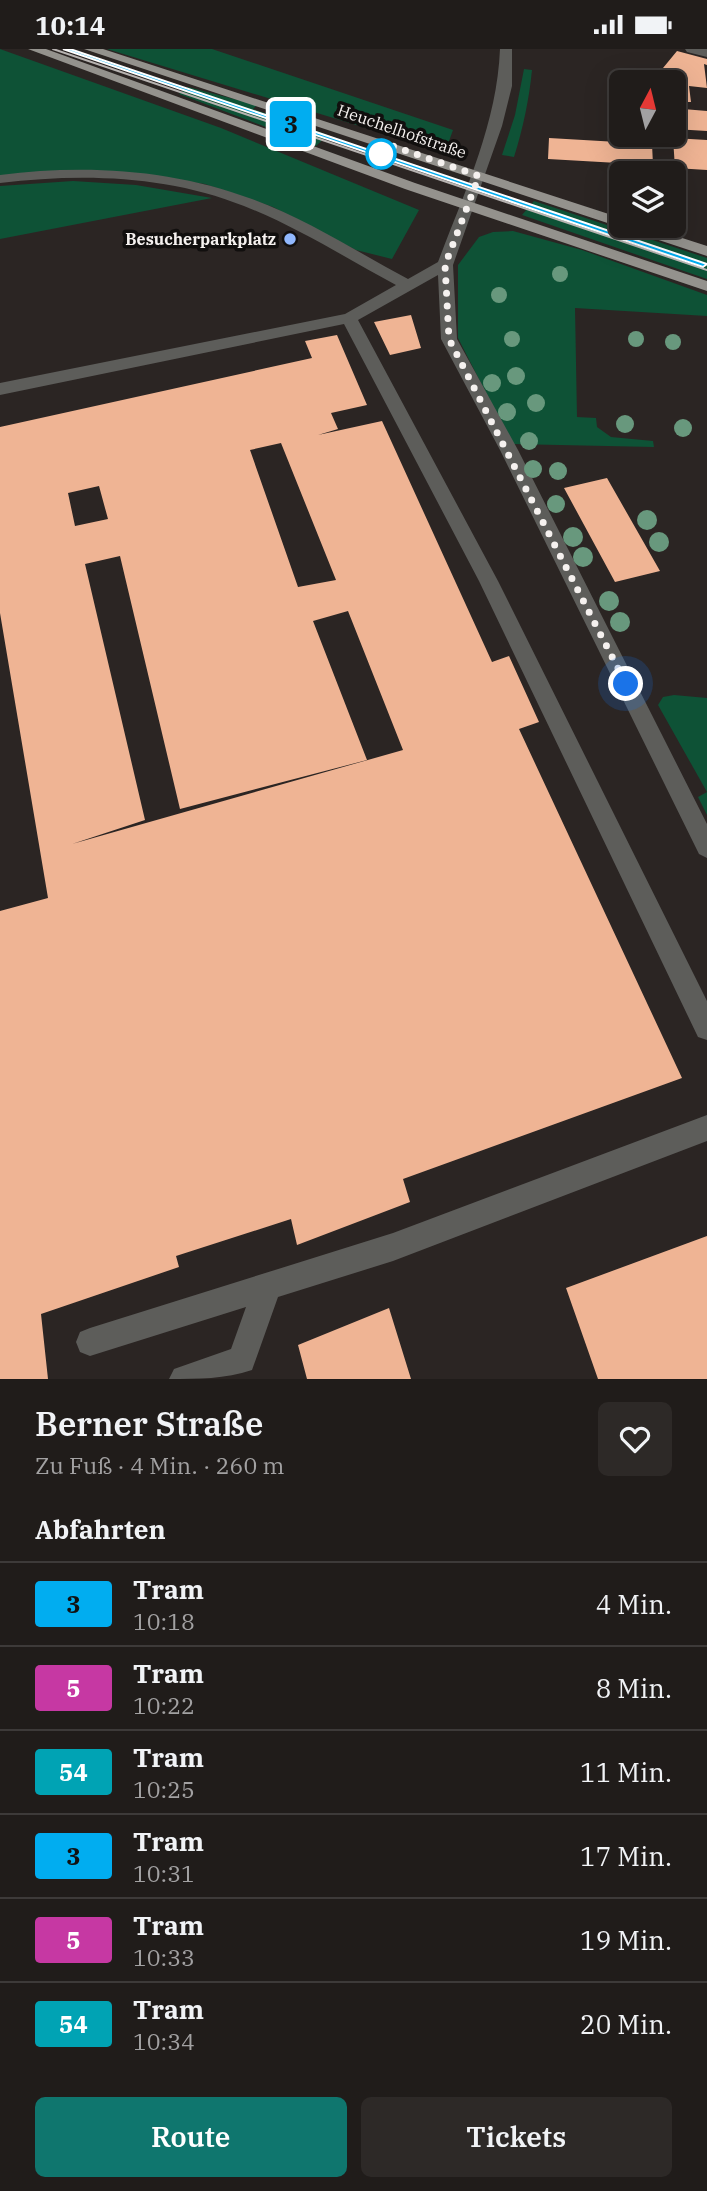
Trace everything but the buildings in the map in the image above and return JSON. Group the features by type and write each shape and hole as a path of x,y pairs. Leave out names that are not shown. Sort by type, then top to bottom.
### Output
{"main road":[{"path":"34,49 468,205 707,286"},
{"name":"Heuchelhofstraße","path":"90,49 609,219"},
{"path":"667,238 707,251"}],"street":[{"path":"506,49 505,86 479,176 445,265 449,339 509,450 707,847"},
{"path":"691,49 707,53"},
{"path":"0,179 101,176 139,178 207,189 248,202 408,285"},
{"path":"0,389 349,318 445,265"},
{"path":"349,318 488,581 707,1028"},
{"path":"90,1342 393,1247 707,1128"},
{"path":"184,1379 242,1360 268,1286"}],"green space":[{"path":"0,49 221,128 419,210 392,259 356,250 273,207 205,184 156,177 0,176"},
{"path":"107,49 212,49 453,130 448,144 422,145"},
{"path":"524,69 532,70 520,135 514,157 502,155 515,115"},
{"path":"188,87 257,105 253,109 328,135 316,146 179,94"},
{"path":"73,181 136,185 212,198 0,239 0,186"},
{"path":"534,201 609,226 609,238 646,238 707,258 707,279 522,215"},
{"path":"513,231 582,250 707,295 707,316 575,308 577,417 596,418 597,427 611,437 653,441 654,447 512,444 458,338 458,265 479,237 493,232"},
{"path":"674,695 707,698 707,792 658,705 663,697"},
{"path":"707,792 707,815 698,797"}],"tram line":[{"path":"53,49 707,270"},
{"name":"3","path":"67,49 707,264"}],"place":[{"name":"Besucherparkplatz","path":"290,239"}],"route":[{"path":"381,154 381,142 479,176 445,265 449,339 509,450 626,684"}]}
